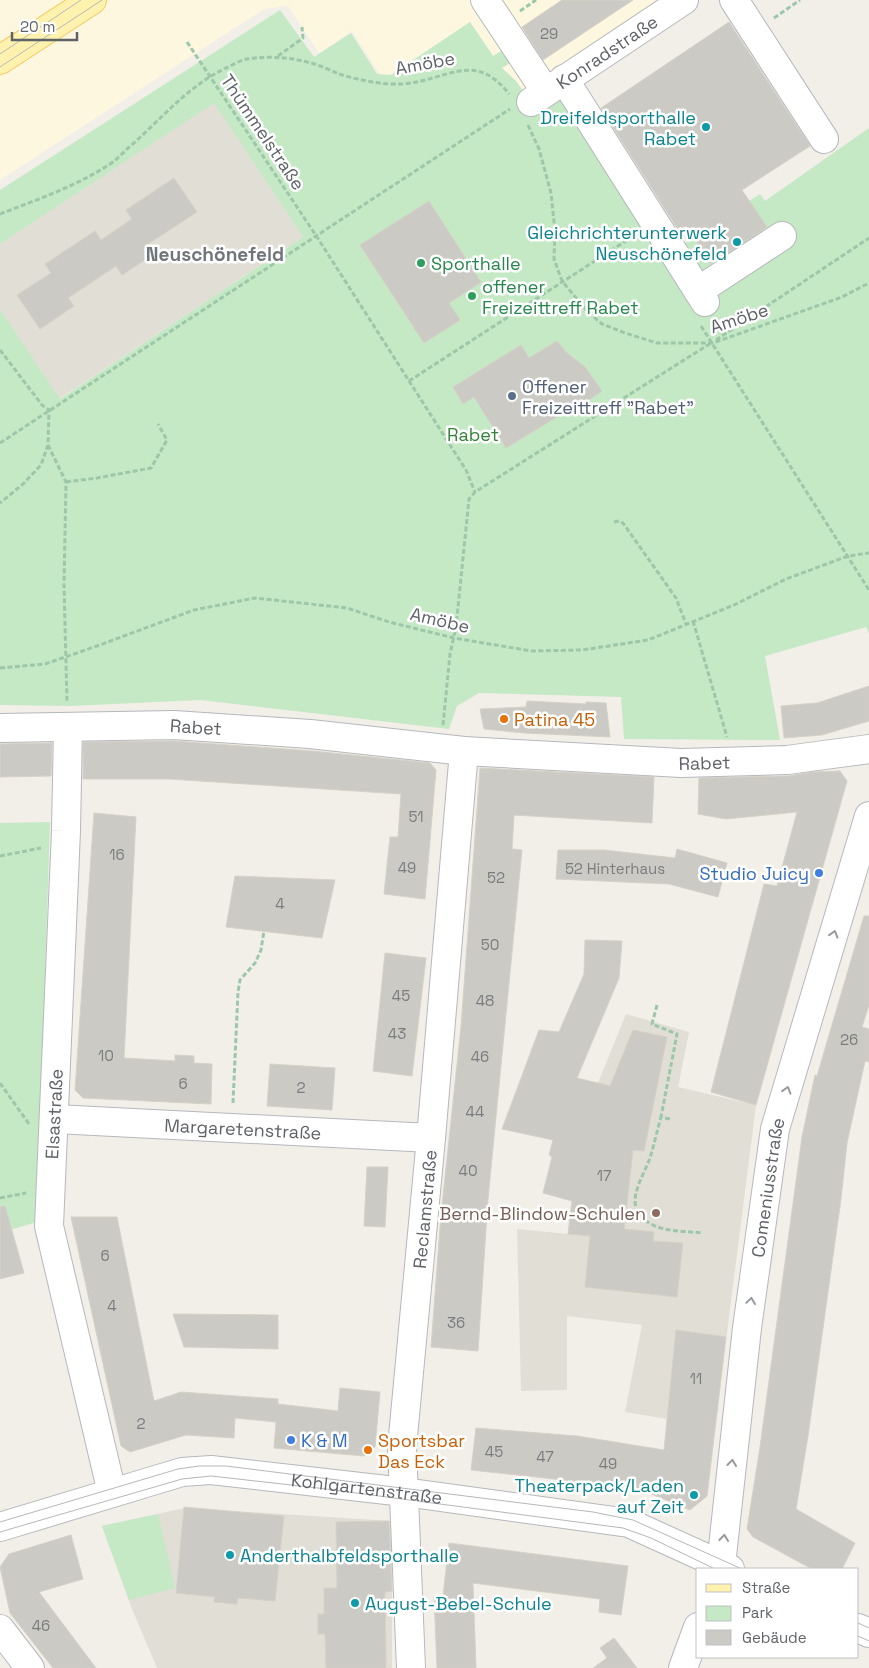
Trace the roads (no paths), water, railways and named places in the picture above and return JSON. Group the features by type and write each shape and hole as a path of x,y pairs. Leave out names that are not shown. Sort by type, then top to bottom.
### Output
{"main road":[{"path":"0,60 92,0"}],"street":[{"path":"485,0 540,95 655,222 702,297 782,236"},
{"name":"Konradstraße","path":"540,95 684,0"},
{"path":"734,0 824,139"},
{"name":"Rabet","path":"0,728 174,725 310,734 464,751 682,763 787,760 869,749"},
{"name":"Elsastraße","path":"68,728 66,831 43,1123 49,1226 112,1493"},
{"name":"Reclamstraße","path":"411,1668 402,1447 464,751"},
{"name":"Comeniusstraße","path":"723,1568 748,1328 762,1139 778,1120 869,816"},
{"name":"Margaretenstraße","path":"43,1123 431,1138"},
{"name":"Kohlgartenstraße","path":"0,1527 182,1472 211,1470 404,1492 629,1523 723,1568"},
{"path":"0,1629 30,1668"},
{"path":"683,1668 696,1632"}],"tram line":[{"path":"0,54 81,0"},
{"path":"0,67 102,0"},
{"path":"0,1522 178,1469 199,1466 226,1466 593,1512 633,1520 740,1568"},
{"path":"0,1532 182,1479 211,1476 623,1528 651,1538 713,1568"},
{"path":"859,1623 869,1628"},
{"path":"859,1636 869,1641"}],"place":[{"name":"Dreifeldsporthalle Rabet","path":"706,127"},
{"name":"Gleichrichterunterwerk Neuschönefeld","path":"737,242"},
{"name":"Sporthalle","path":"421,263"},
{"name":"offener Freizeittreff Rabet","path":"472,296"},
{"name":"Offener Freizeittreff \"Rabet\"","path":"512,396"},
{"name":"Patina 45","path":"504,719"},
{"name":"Studio Juicy","path":"819,873"},
{"name":"Bernd-Blindow-Schulen","path":"656,1213"},
{"name":"K & M","path":"291,1440"},
{"name":"Sportsbar Das Eck","path":"368,1450"},
{"name":"Theaterpack/Laden auf Zeit","path":"694,1495"},
{"name":"Anderthalbfeldsporthalle","path":"230,1555"},
{"name":"August-Bebel-Schule","path":"355,1603"}],"district":[{"name":"Neuschönefeld","path":"215,254"}]}
